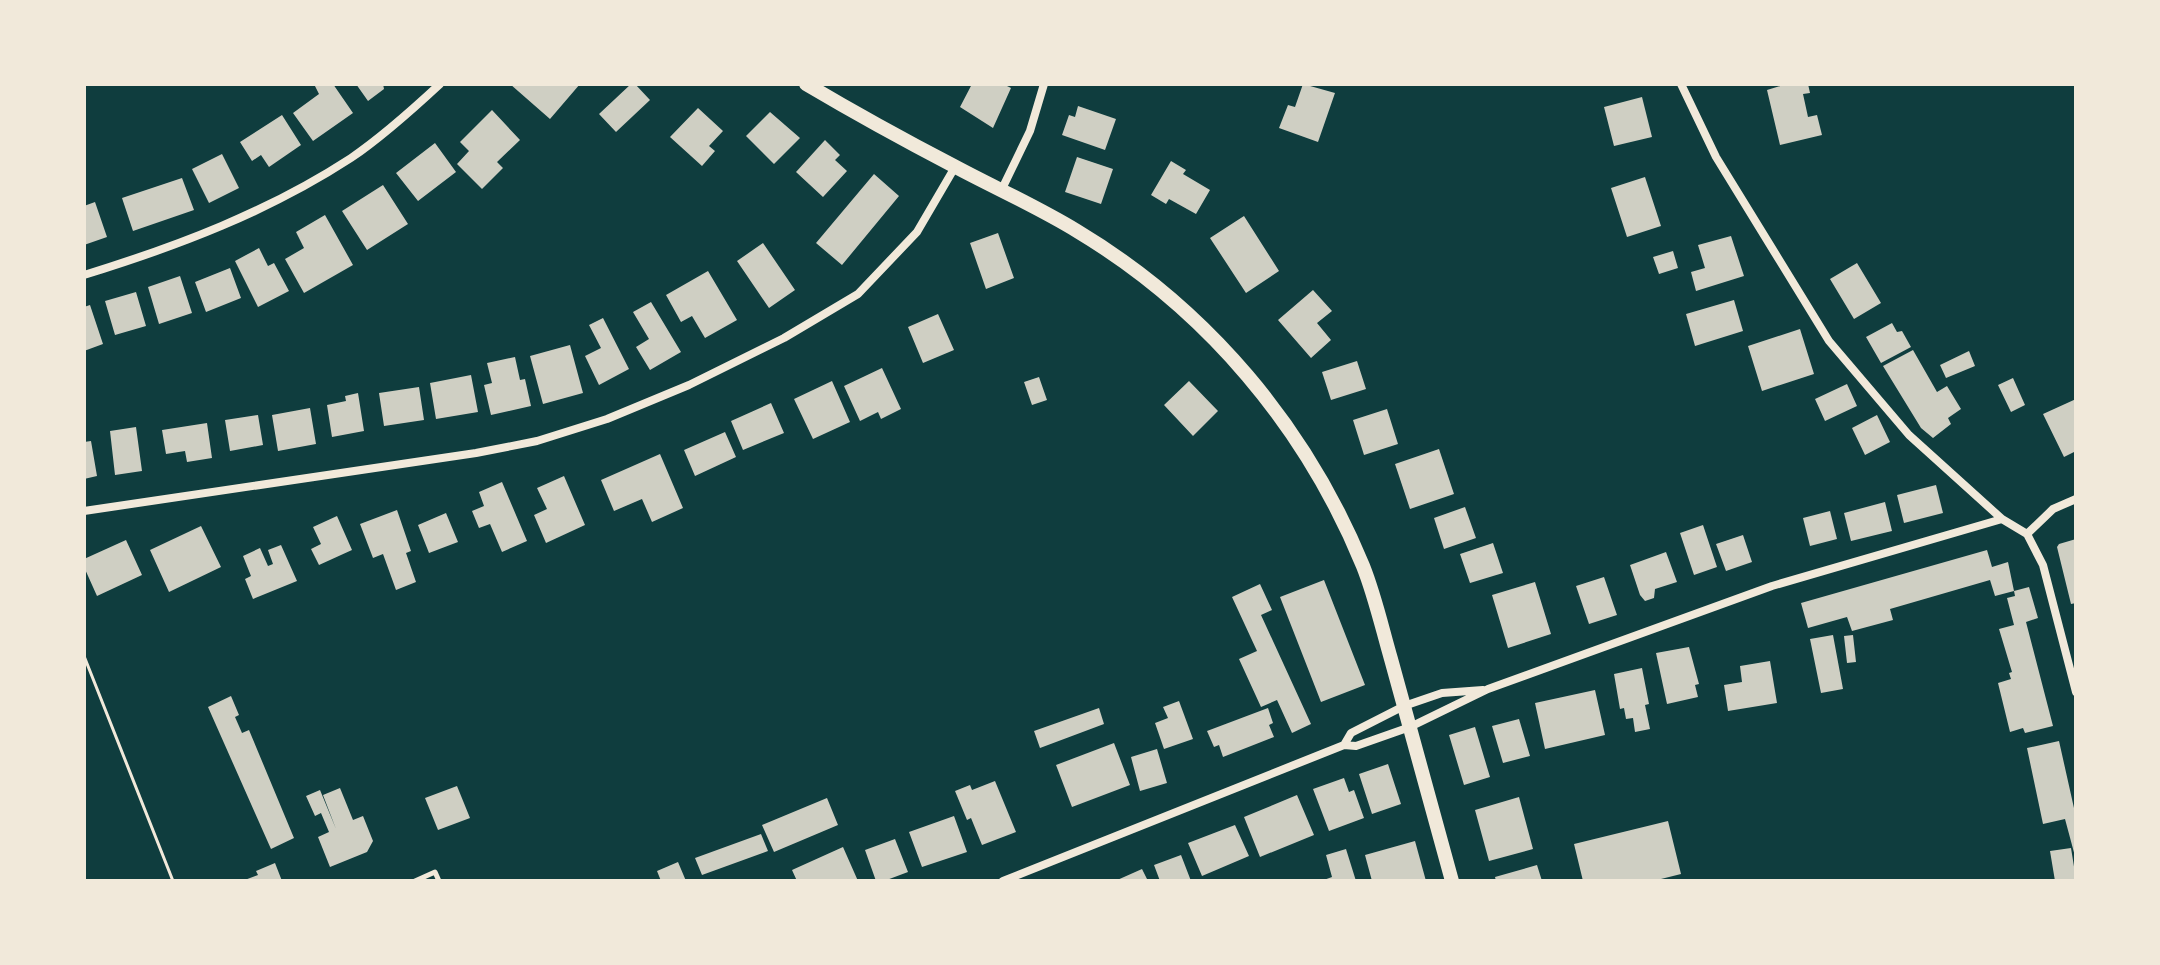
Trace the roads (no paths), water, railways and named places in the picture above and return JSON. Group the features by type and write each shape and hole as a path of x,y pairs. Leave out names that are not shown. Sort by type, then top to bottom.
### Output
{"main road":[{"path":"806,84 1078,231 1149,281 1206,330 1272,404 1307,454 1338,510 1359,557 1452,881"}],"street":[{"path":"84,275 188,242 258,211 352,157 440,84"},
{"path":"1001,191 1030,131 1044,84"},
{"path":"1681,84 1716,157 1829,341 1909,435 2002,519 2027,534 2043,565 2076,692"},
{"path":"84,511 476,453 537,441 607,419 689,385 784,338 858,294 917,232 955,167"},
{"path":"2027,534 2053,509 2076,499"},
{"path":"1003,881 1344,745 1356,746 1410,727 1488,689 1772,586 2002,519"},
{"path":"1344,745 1351,733 1404,706 1442,693 1488,689"}],"lane":[{"path":"415,881 435,872 439,881"}]}
